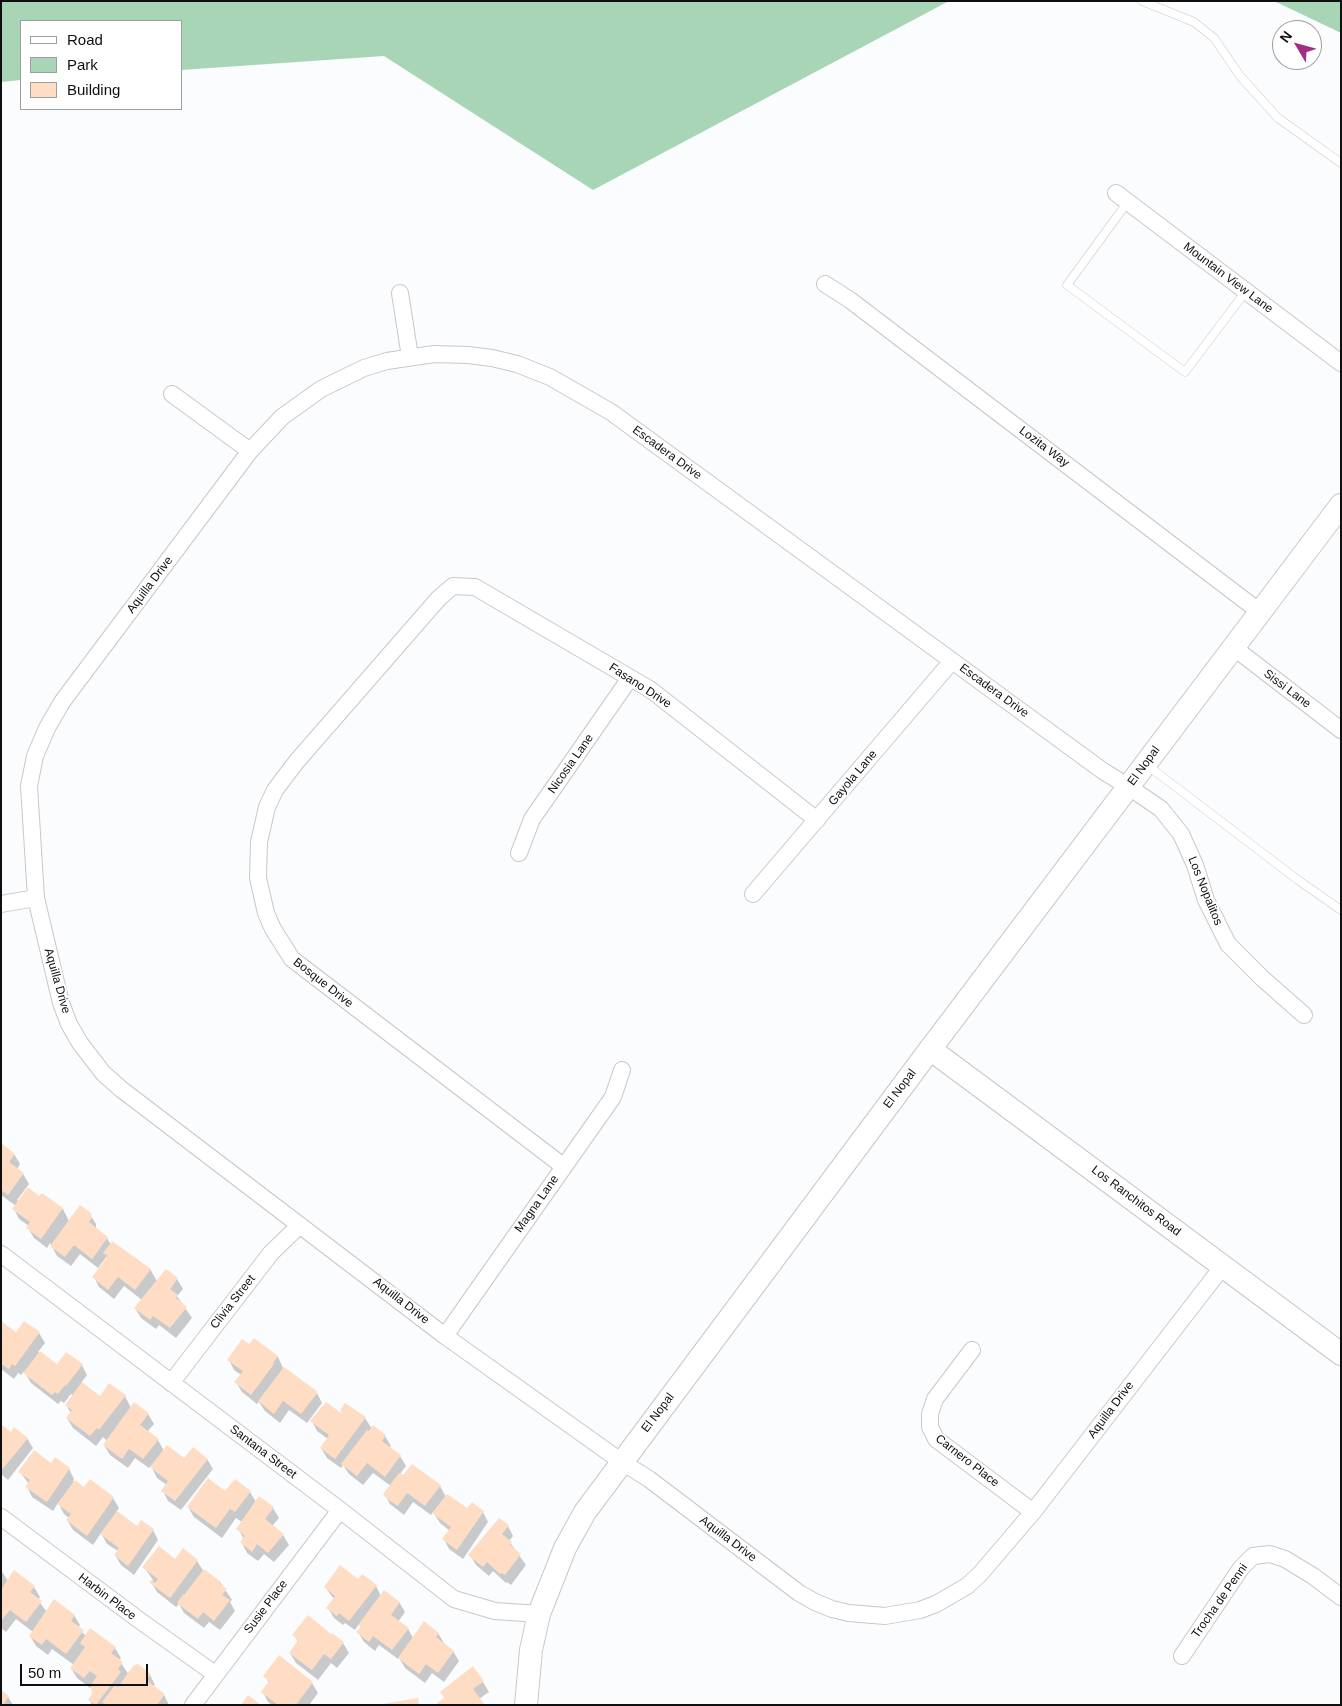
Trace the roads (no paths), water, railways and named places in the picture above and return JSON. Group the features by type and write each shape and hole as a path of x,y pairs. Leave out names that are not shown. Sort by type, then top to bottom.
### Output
{"main road":[{"name":"El Nopal","path":"526,1705 531,1650 539,1614 565,1548 585,1512 930,1049 1341,504"},
{"name":"Los Ranchitos Road","path":"930,1049 1341,1354"}],"street":[{"name":"Mountain View Lane","path":"1121,198 1341,363"},
{"name":"Lozita Way","path":"826,284 850,300 1260,612"},
{"path":"400,293 410,357"},
{"name":"Escadera Drive","path":"250,451 282,416 321,389 364,368 410,357 434,354 492,358 535,370 572,388 611,412 1103,771 1129,786"},
{"path":"172,394 250,451"},
{"name":"Aquilla Drive","path":"250,451 62,702 46,728 35,756 29,786 36,898 61,1003 69,1024 80,1043 93,1061 121,1089 445,1336 622,1462 649,1479 800,1593 832,1609 867,1616 885,1616 920,1610 952,1596 980,1574 1033,1512 1223,1266"},
{"name":"Bosque Drive","path":"475,587 454,586 439,598 297,760 274,790 265,815 259,842 258,878 264,904 273,929 292,960 563,1166"},
{"name":"Fasano Drive","path":"475,587 651,690 817,820"},
{"name":"Sissi Lane","path":"1233,648 1341,730"},
{"name":"Gayola Lane","path":"753,894 952,661"},
{"name":"Nicosia Lane","path":"519,853 532,819 630,678"},
{"name":"Los Nopalitos","path":"1129,786 1160,809 1181,834 1196,866 1206,900 1228,944 1262,978 1304,1015"},
{"path":"1,904 36,898"},
{"name":"Magna Lane","path":"445,1336 613,1097 622,1070"},
{"name":"Clivia Street","path":"171,1383 271,1253 300,1224"},
{"name":"Santana Street","path":"1,1254 340,1510 454,1599 495,1611 539,1614"},
{"name":"Carnero Place","path":"972,1350 935,1399 930,1414 930,1428 936,1439 1033,1512"},
{"name":"Susie Place","path":"193,1705 340,1510"},
{"name":"Harbin Place","path":"1,1517 215,1674"},
{"name":"Trocha de Penni","path":"1182,1656 1240,1568 1253,1556 1270,1554 1285,1558 1341,1596"}],"lane":[{"path":"1142,1 1194,22 1214,38 1240,76 1278,118 1341,163"},
{"path":"1121,198 1067,285 1184,372 1246,291"},
{"path":"1146,764 1298,880 1341,910"}]}
